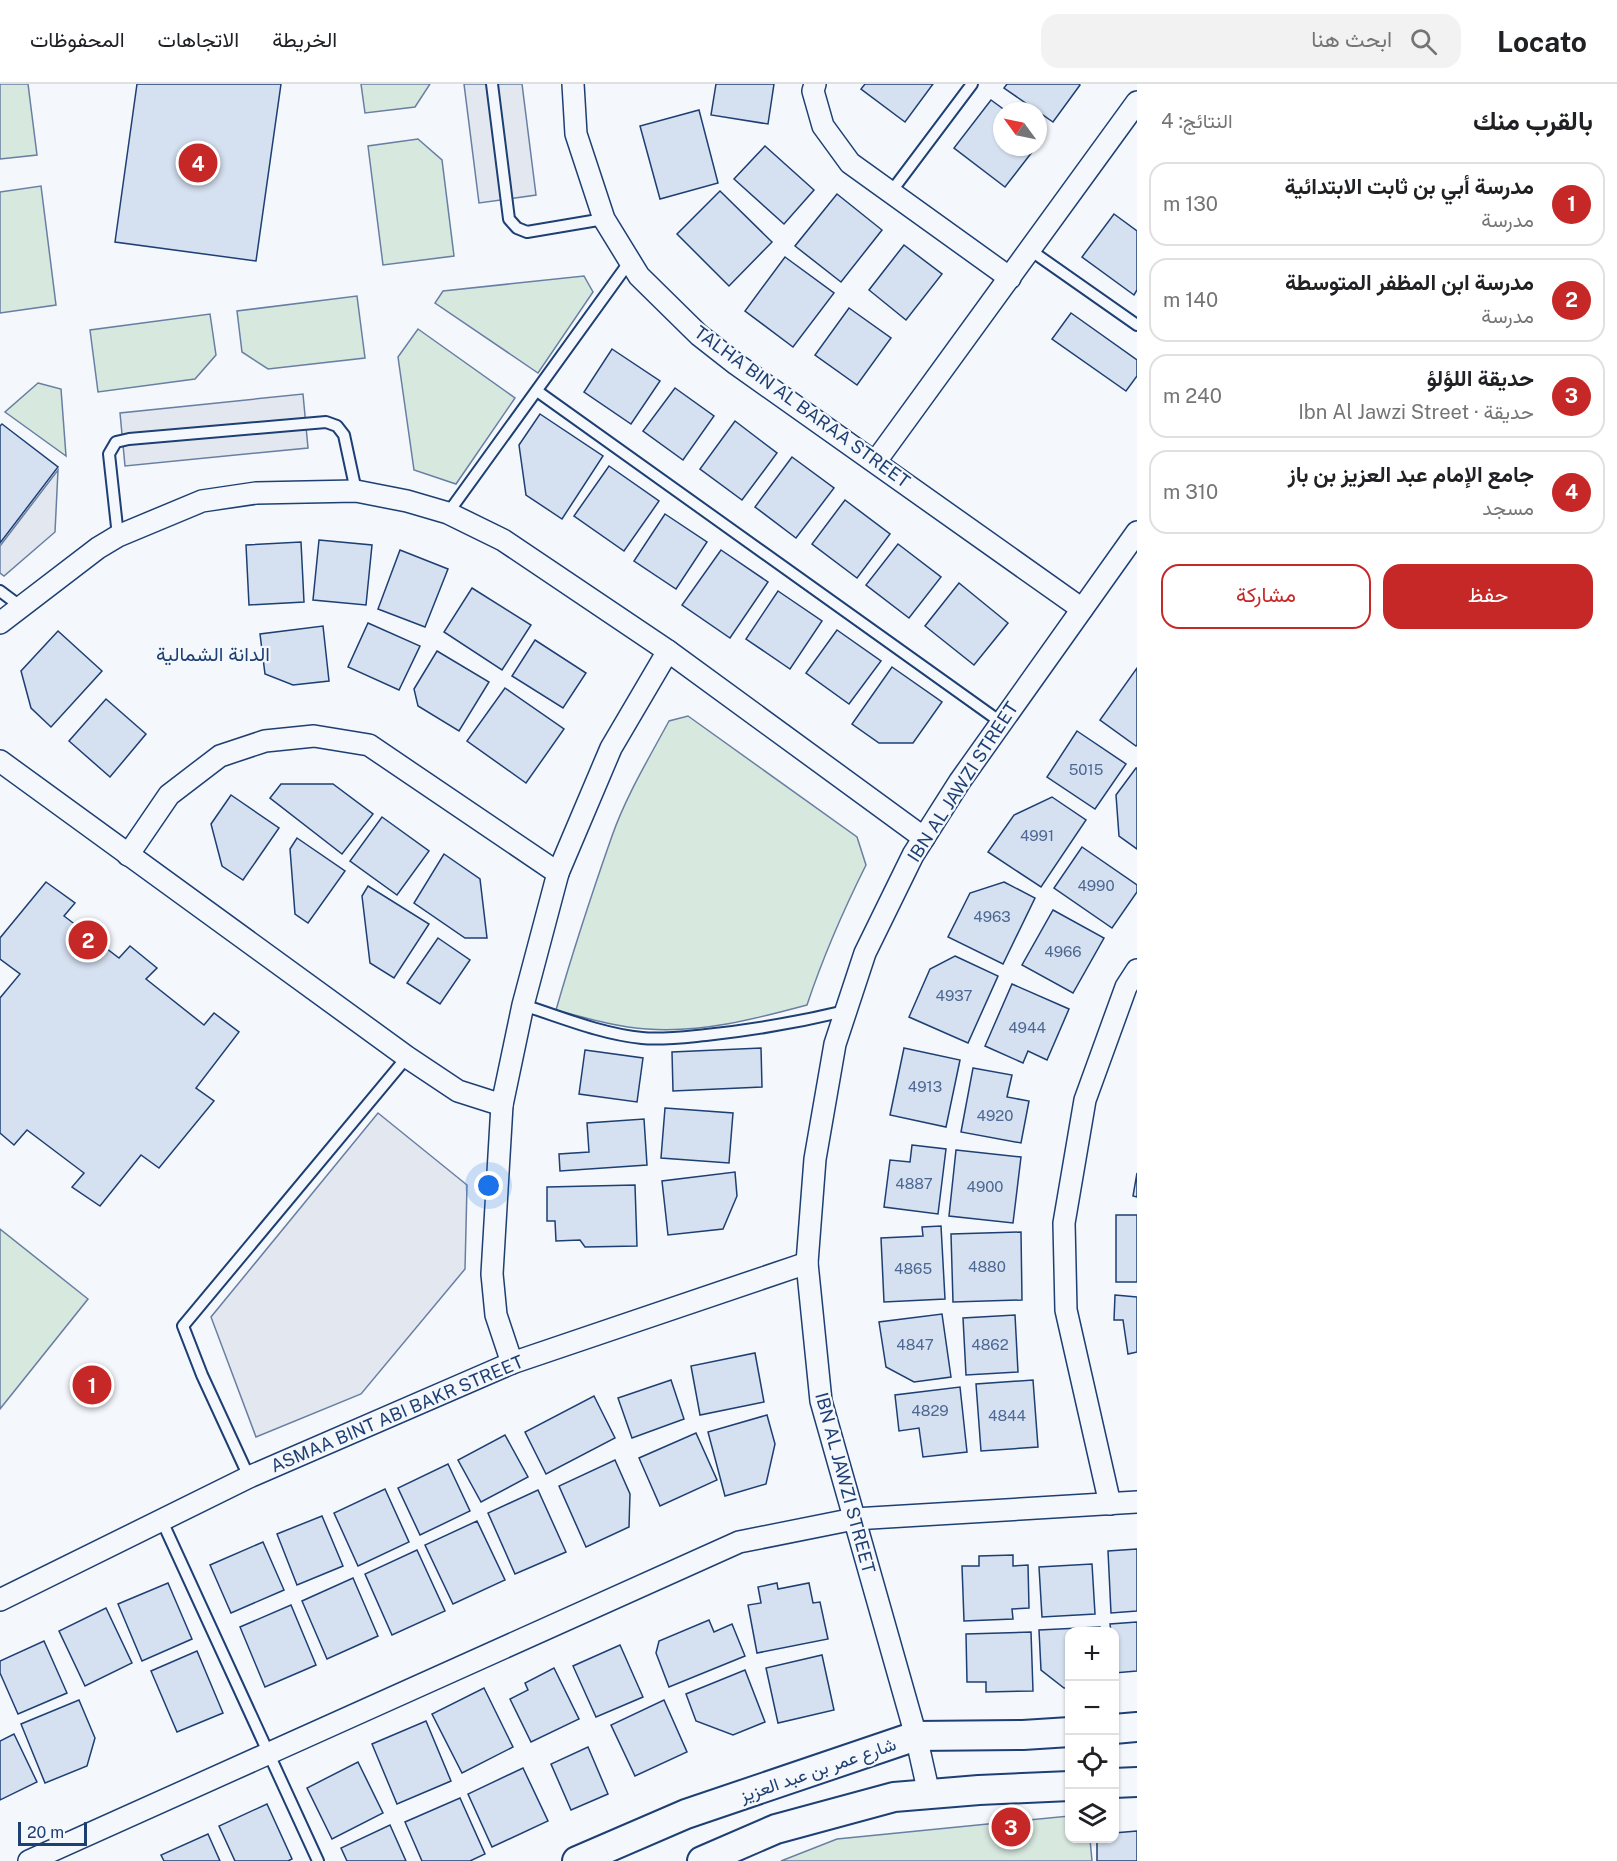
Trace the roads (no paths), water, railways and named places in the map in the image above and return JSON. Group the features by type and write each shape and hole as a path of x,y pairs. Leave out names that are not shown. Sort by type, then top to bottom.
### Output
{"street":[{"name":"TALHA BIN AL BARAA STREET","path":"573,84 576,134 604,219 639,276 699,335 736,363 1082,609"},
{"path":"815,84 813,91 823,126 850,163 1010,278"},
{"path":"876,461 1137,102"},
{"path":"0,623 98,548 118,536 202,501 256,493 356,491 407,501 448,513 503,540 668,651 924,838"},
{"name":"IBN AL JAWZI STREET","path":"929,1794 915,1736 821,1401 807,1263 815,1159 835,1044 865,953 913,855 960,781 1137,532"},
{"path":"512,1363 496,1315 492,1274 502,1105 523,1005 558,873 611,748 668,651"},
{"path":"128,855 169,795 220,756 265,741 314,736 369,745 558,873"},
{"path":"0,761 407,1057 458,1091 502,1105"},
{"path":"1110,1504 1066,1310 1064,1223 1085,1100 1126,987 1137,970"},
{"name":"ASMAA BINT ABI BAKR STREET","path":"0,1600 249,1478 512,1363 807,1263"},
{"path":"29,1861 739,1542 854,1519 1137,1502"},
{"path":"1119,1729 1137,1727"},
{"name":"شارع عمر بن عبد العزيز","path":"577,1861 686,1814 915,1736 1023,1736 1065,1732"},
{"path":"1119,1784 1137,1782"},
{"path":"702,1861 776,1829 894,1797 1065,1786"}],"lane":[{"path":"492,84 509,219 517,228 527,232 604,219"},
{"path":"891,192 972,84"},
{"path":"1030,250 1137,325"},
{"path":"448,513 630,261"},
{"path":"537,391 1002,723"},
{"path":"118,536 109,454 116,442 129,439 326,422 337,426 344,435 356,491"},
{"path":"0,591 20,606"},
{"path":"523,1005 601,1030 643,1038 731,1032 846,1011"},
{"path":"249,1478 202,1375 183,1326 407,1057"},
{"path":"162,1521 318,1861"}],"place":[{"name":"جامع الإمام عبد العزيز بن باز","path":"198,163"},
{"name":"مدرسة ابن المظفر المتوسطة","path":"88,940"},
{"name":"مدرسة أبي بن ثابت الابتدائية","path":"92,1385"},
{"name":"حديقة اللؤلؤ","path":"1011,1827"}],"district":[{"name":"الدانة الشمالية","path":"213,654"}]}
